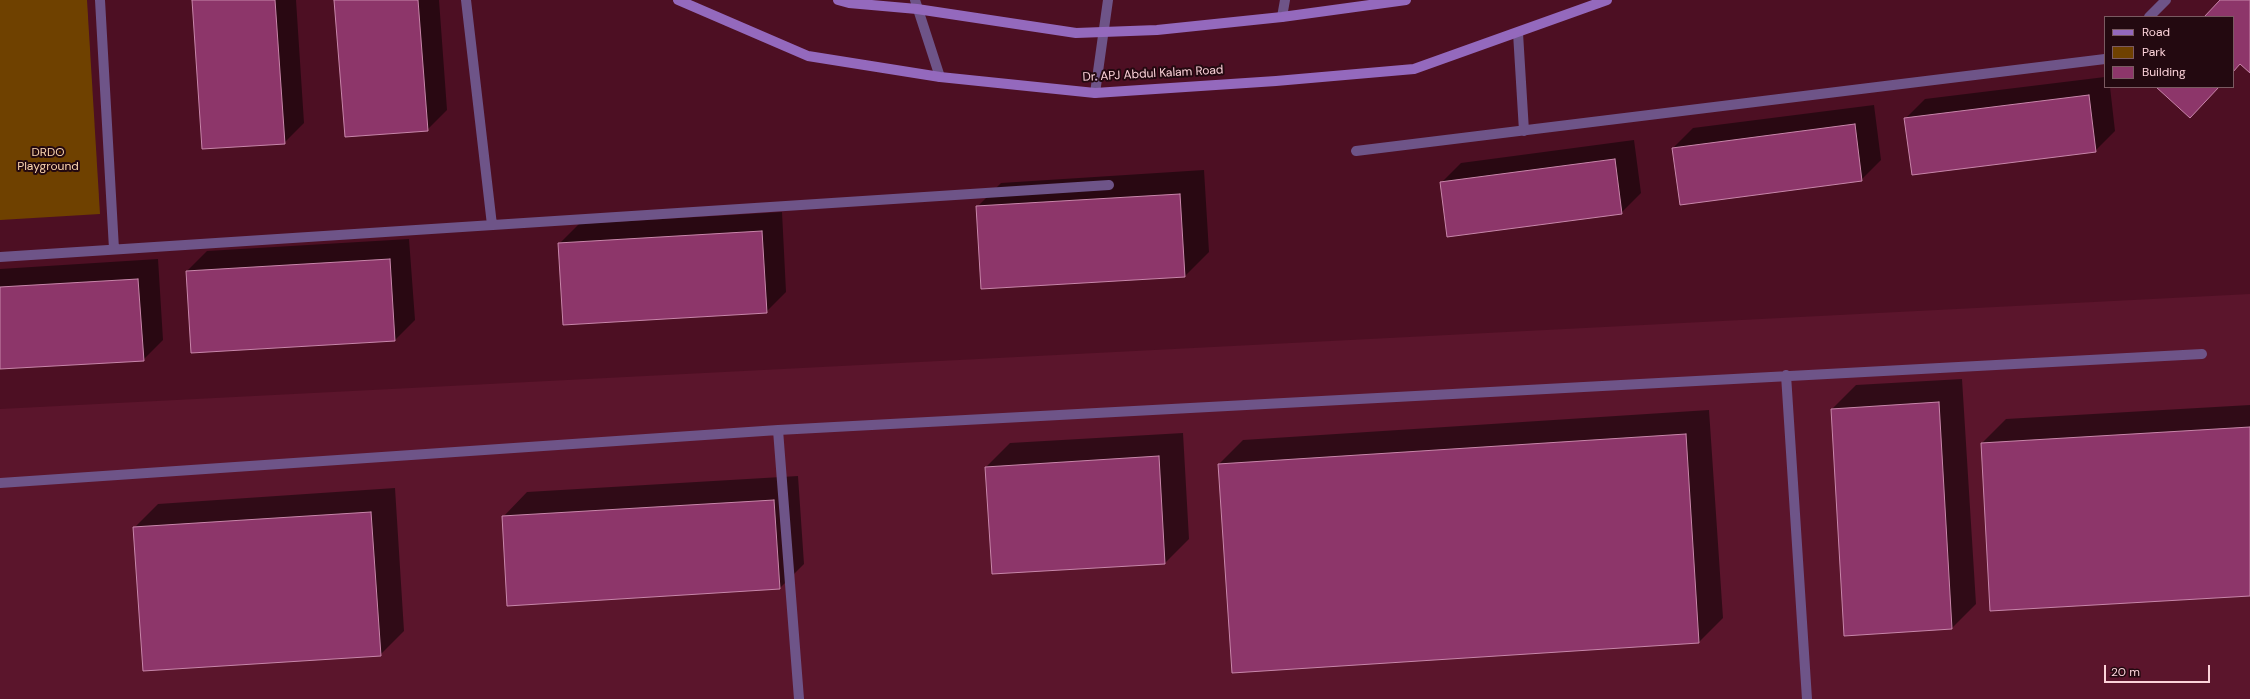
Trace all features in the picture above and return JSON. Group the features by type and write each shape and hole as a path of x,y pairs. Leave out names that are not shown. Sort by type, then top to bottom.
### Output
{"street":[{"name":"Dr. APJ Abdul Kalam Road","path":"678,0 808,56 940,77 1095,93 1276,81 1414,68 1518,33 1607,0"},
{"path":"838,0 849,3 916,4 1076,33 1157,30 1282,18 1406,0"}],"lane":[{"path":"100,0 114,249"},
{"path":"466,0 492,225"},
{"path":"1095,93 1108,0"},
{"path":"1282,18 1285,0"},
{"path":"2150,16 2166,0"},
{"path":"916,4 940,77"},
{"path":"1518,33 1524,131"},
{"path":"1356,151 2104,59"},
{"path":"0,257 1109,185"},
{"path":"0,483 778,430 1786,375 2202,354"},
{"path":"1786,375 1807,699"},
{"path":"778,430 799,699"}],"shaded area":[{"path":"2250,294 2250,699 0,699 0,409"}],"green space":[{"name":"DRDO Playground","path":"0,0 87,0 100,214 0,220"}],"building":[{"path":"192,0 275,0 285,144 202,149"},
{"path":"334,0 418,0 428,131 345,137"},
{"path":"2220,0 2250,0 2250,73 2240,64 2234,71 2234,16 2205,16"},
{"path":"2157,88 2218,88 2190,118"},
{"path":"2089,95 2096,152 1912,175 1904,118"},
{"path":"1855,124 1862,181 1680,205 1672,148"},
{"path":"1615,159 1622,214 1447,237 1440,182"},
{"path":"1180,194 1185,277 981,289 976,206"},
{"path":"762,231 767,313 563,325 558,243"},
{"path":"390,259 395,341 191,353 186,271"},
{"path":"138,279 144,361 0,369 0,287"},
{"path":"1939,402 1952,629 1844,636 1831,409"},
{"path":"2250,427 2250,596 1990,611 1981,443"},
{"path":"1686,434 1699,643 1232,673 1218,464"},
{"path":"1159,456 1165,564 992,574 985,467"},
{"path":"774,500 780,589 507,606 502,516"},
{"path":"371,512 381,656 143,671 133,527"}]}
